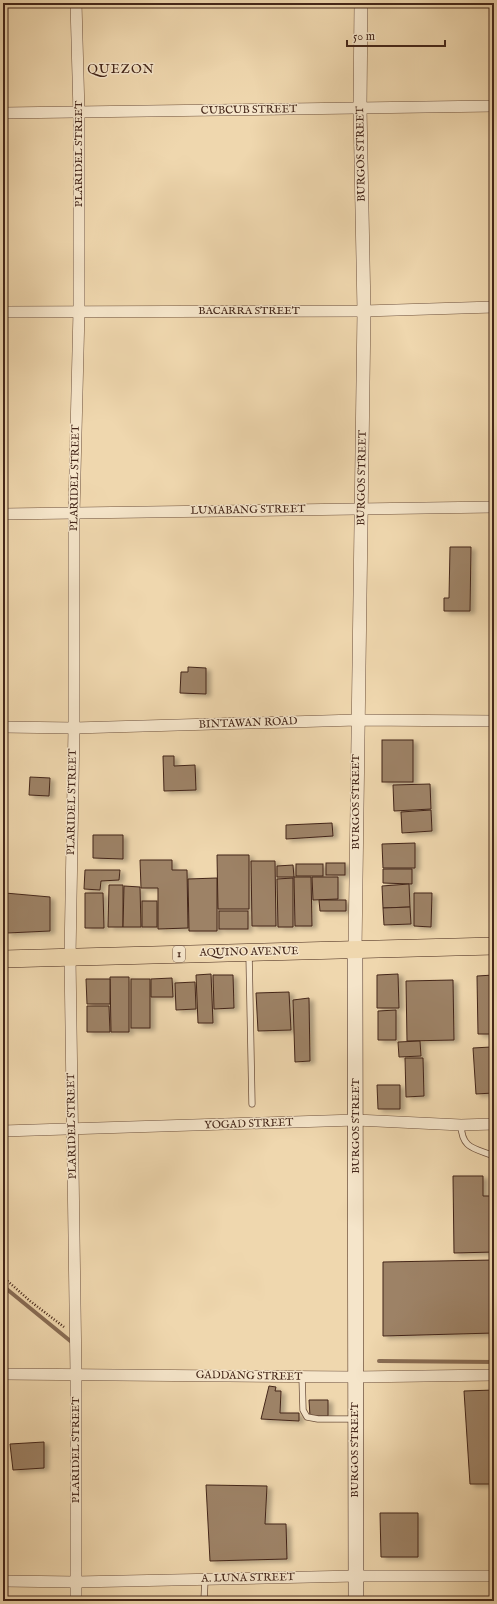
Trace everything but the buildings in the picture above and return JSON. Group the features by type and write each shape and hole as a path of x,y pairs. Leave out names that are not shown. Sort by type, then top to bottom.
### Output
{"main road":[{"name":"AQUINO AVENUE","path":"3,959 249,951 355,951 494,946"},
{"name":"BURGOS STREET","path":"355,951 356,1601"}],"street":[{"name":"PLARIDEL STREET","path":"76,3 79,113 79,311 74,513 74,728 70,957 76,1374 76,1601"},
{"name":"BURGOS STREET","path":"355,951 357,720 362,509 364,311 360,108 361,3"},
{"name":"CUBCUB STREET","path":"3,113 494,106"},
{"name":"BACARRA STREET","path":"3,312 364,311 494,307"},
{"name":"LUMABANG STREET","path":"3,514 494,507"},
{"name":"BINTAWAN ROAD","path":"3,727 74,728 357,720 494,721"},
{"name":"YOGAD STREET","path":"3,1131 356,1120 461,1125 494,1124"},
{"name":"GADDANG STREET","path":"3,1374 355,1377 494,1376"},
{"name":"A. LUNA STREET","path":"3,1581 76,1582 356,1576 494,1576"}],"lane":[{"path":"249,951 252,1104"},
{"path":"461,1125 461,1133 465,1143 494,1156"},
{"path":"302,1376 302,1410 307,1417 318,1419 355,1419"},
{"path":"204,1601 205,1579"}],"path":[{"path":"3,1277 30,1301 75,1335"}],"waterway":[{"path":"3,1286 74,1344"},
{"path":"379,1361 494,1362"}],"district":[{"name":"QUEZON","path":"121,69"}]}
